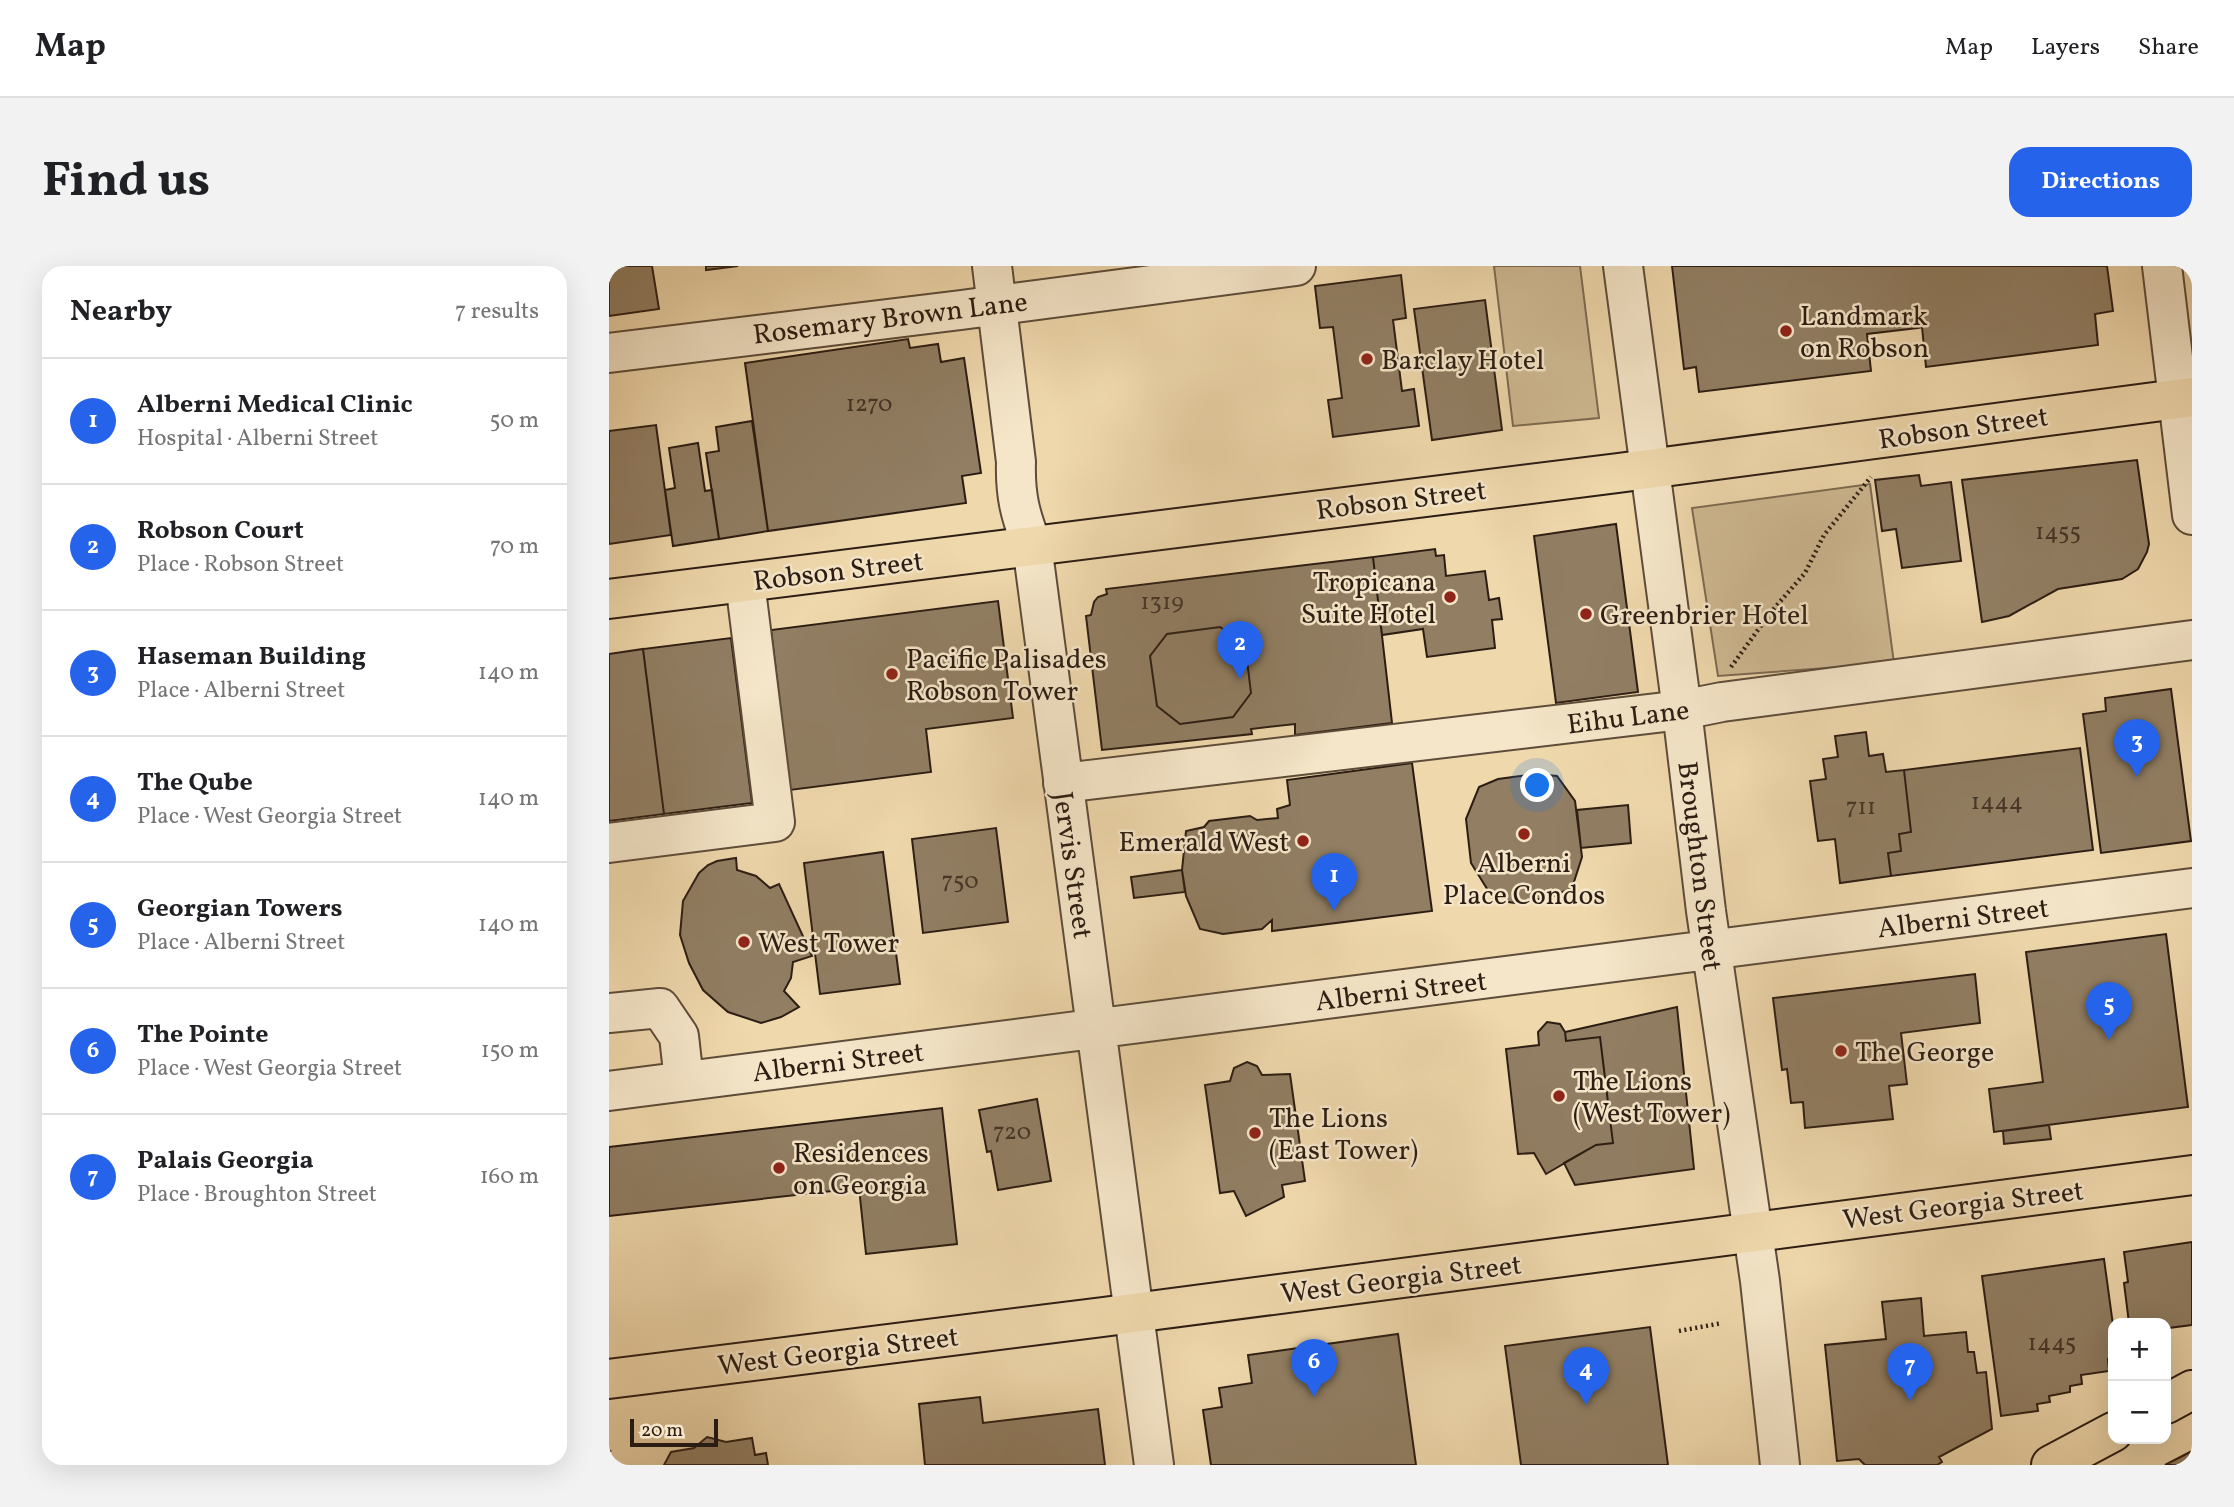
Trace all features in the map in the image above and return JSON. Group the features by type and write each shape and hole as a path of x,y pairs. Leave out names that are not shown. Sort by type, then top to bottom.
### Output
{"main road":[{"name":"Robson Street","path":"609,599 2185,398"},
{"name":"West Georgia Street","path":"609,1379 2192,1175"},
{"path":"2171,1401 2192,1390"},
{"path":"2051,1465 2108,1435"}],"street":[{"name":"Jervis Street","path":"992,266 1016,462 1015,485 1019,514 1032,545 1154,1465"},
{"name":"Rosemary Brown Lane","path":"609,353 1296,266"},
{"name":"Broughton Street","path":"1623,266 1649,468 1697,707 1711,949 1752,1231 1780,1465"},
{"path":"2162,266 2185,398 2192,515"},
{"path":"609,843 775,822 745,582"},
{"name":"Eihu Lane","path":"1062,783 1697,707 2192,640"},
{"name":"Alberni Street","path":"609,1091 2192,888"},
{"path":"609,1013 656,997 679,1036 684,1082"}],"path":[{"path":"1697,707 1805,573 1824,536 1871,477"},
{"path":"1679,1331 1722,1324"},
{"path":"609,1450 611,1465"}],"shaded area":[{"path":"1494,266 1580,266 1599,418 1513,426"},
{"path":"1870,484 1894,663 1718,676 1692,508"}],"building":[{"path":"609,266 652,266 659,309 609,316"},
{"path":"706,266 738,266 706,270"},
{"name":"Landmark on Robson","path":"1672,266 2107,266 2113,311 2095,314 2098,345 1926,367 1922,327 1867,334 1871,371 1699,392 1696,367 1684,369"},
{"name":"Barclay Hotel","path":"1401,275 1406,318 1393,320 1402,391 1414,389 1419,426 1333,437 1328,400 1342,398 1333,327 1320,328 1315,286"},
{"path":"1485,300 1502,430 1432,440 1414,309"},
{"path":"908,339 910,348 938,344 941,362 964,358 981,473 962,476 966,503 768,531 745,363"},
{"path":"752,421 768,531 719,539 706,453 719,451 716,427"},
{"path":"656,425 671,535 609,544 609,431"},
{"path":"698,443 705,491 712,490 719,539 673,546 665,490 675,488 669,448"},
{"path":"2137,460 2149,544 2138,569 2122,579 2058,589 2009,616 1982,622 1962,480"},
{"path":"1919,475 1921,486 1951,482 1961,561 1902,568 1896,529 1882,531 1875,480"},
{"name":"Greenbrier Hotel","path":"1616,524 1638,692 1556,703 1534,536"},
{"path":"1435,549 1436,556 1444,555 1446,576 1485,571 1489,600 1499,598 1502,619 1492,620 1495,648 1427,657 1423,629 1382,635 1373,557"},
{"path":"1373,557 1392,723 1295,735 1295,724 1251,729 1252,734 1102,750 1086,616 1091,615 1098,597 1107,594 1106,589"},
{"name":"Pacific Palisades Robson Tower","path":"998,601 1013,718 926,729 931,772 790,790 771,630"},
{"path":"1220,627 1245,644 1251,693 1233,717 1180,724 1157,706 1150,656 1167,634"},
{"path":"731,638 752,803 664,814 643,649"},
{"path":"643,649 664,814 609,821 609,654"},
{"path":"2171,689 2191,841 2101,853 2083,714 2106,711 2105,698"},
{"path":"1866,732 1869,756 1883,754 1886,772 1904,770 1911,832 1899,834 1901,851 1888,853 1891,876 1840,883 1835,839 1818,841 1810,781 1826,779 1823,759 1838,757 1835,736"},
{"path":"2080,748 2093,850 1891,876 1888,853 1901,851 1899,834 1911,832 1904,770"},
{"name":"Emerald West","path":"1412,763 1432,911 1272,931 1272,920 1262,929 1223,934 1200,929 1186,896 1182,870 1186,831 1204,827 1209,821 1250,816 1257,820 1278,818 1277,809 1290,805 1287,780"},
{"name":"Alberni Place Condos","path":"1536,774 1557,776 1575,801 1582,857 1572,888 1551,897 1515,903 1494,900 1471,863 1466,819 1479,787 1498,779"},
{"path":"1628,805 1631,843 1581,848 1577,810"},
{"path":"996,828 1008,922 923,933 912,839"},
{"path":"883,852 900,984 820,994 804,863"},
{"name":"West Tower","path":"736,858 737,870 756,876 770,888 779,884 812,956 793,962 791,978 784,991 799,1007 781,1017 761,1023 728,1012 703,990 689,963 680,935 683,901 699,873 717,861"},
{"path":"1182,870 1185,892 1134,898 1131,877"},
{"path":"2166,934 2188,1107 1994,1132 1989,1089 2043,1082 2026,952"},
{"name":"The George","path":"1975,974 1980,1023 1901,1033 1907,1084 1889,1086 1893,1119 1805,1128 1803,1102 1791,1103 1787,1069 1782,1070 1773,998"},
{"path":"1677,1007 1694,1169 1575,1185 1564,1163 1596,1145 1613,1143 1600,1037 1566,1041 1565,1032"},
{"name":"The Lions (West Tower)","path":"1547,1022 1560,1024 1566,1041 1600,1037 1613,1143 1596,1145 1546,1174 1534,1153 1518,1154 1506,1049 1539,1045 1538,1032"},
{"name":"The Lions (East Tower)","path":"1247,1062 1257,1066 1262,1075 1290,1074 1305,1181 1282,1185 1284,1197 1246,1216 1234,1191 1220,1193 1205,1085 1230,1081 1234,1068"},
{"path":"1037,1099 1051,1181 998,1190 991,1151 987,1152 979,1110"},
{"name":"Residences on Georgia","path":"942,1108 957,1244 866,1254 859,1188 609,1216 609,1147"},
{"path":"2049,1125 2051,1139 2004,1144 2003,1131"},
{"path":"2192,1242 2192,1325 2171,1328 2171,1318 2128,1318 2124,1252"},
{"path":"2104,1259 2112,1318 2108,1318 2108,1371 2081,1375 2082,1384 2070,1386 2070,1392 2049,1396 2050,1402 2037,1404 2038,1411 2001,1416 1982,1276"},
{"path":"1921,1298 1924,1336 1966,1332 1968,1352 1974,1352 1977,1373 1986,1372 1992,1429 1939,1457 1942,1462 1937,1465 1865,1465 1859,1459 1837,1461 1825,1345 1886,1339 1882,1302"},
{"path":"1650,1327 1668,1465 1521,1465 1505,1346"},
{"path":"1398,1334 1416,1465 1211,1465 1203,1410 1222,1407 1219,1388 1252,1383 1248,1355"},
{"path":"980,1397 983,1423 1098,1409 1105,1465 925,1465 919,1404"},
{"path":"707,1437 726,1442 752,1438 755,1455 766,1453 768,1465 664,1465 671,1452 694,1448"},
{"path":"2192,1451 2192,1465 2165,1465"}],"place":[{"name":"Landmark on Robson","path":"1786,331"},
{"name":"Barclay Hotel","path":"1367,359"},
{"name":"Tropicana Suite Hotel","path":"1450,597"},
{"name":"Greenbrier Hotel","path":"1586,614"},
{"name":"Pacific Palisades Robson Tower","path":"892,674"},
{"name":"Robson Court","path":"1240,679"},
{"name":"Haseman Building","path":"2137,777"},
{"name":"Alberni Place Condos","path":"1524,834"},
{"name":"Emerald West","path":"1303,841"},
{"name":"Alberni Medical Clinic","path":"1334,911"},
{"name":"West Tower","path":"744,942"},
{"name":"Georgian Towers","path":"2109,1040"},
{"name":"The George","path":"1841,1051"},
{"name":"The Lions (West Tower)","path":"1559,1096"},
{"name":"The Lions (East Tower)","path":"1255,1133"},
{"name":"Residences on Georgia","path":"779,1168"},
{"name":"The Pointe","path":"1314,1397"},
{"name":"Palais Georgia","path":"1910,1401"},
{"name":"The Qube","path":"1586,1405"}]}
